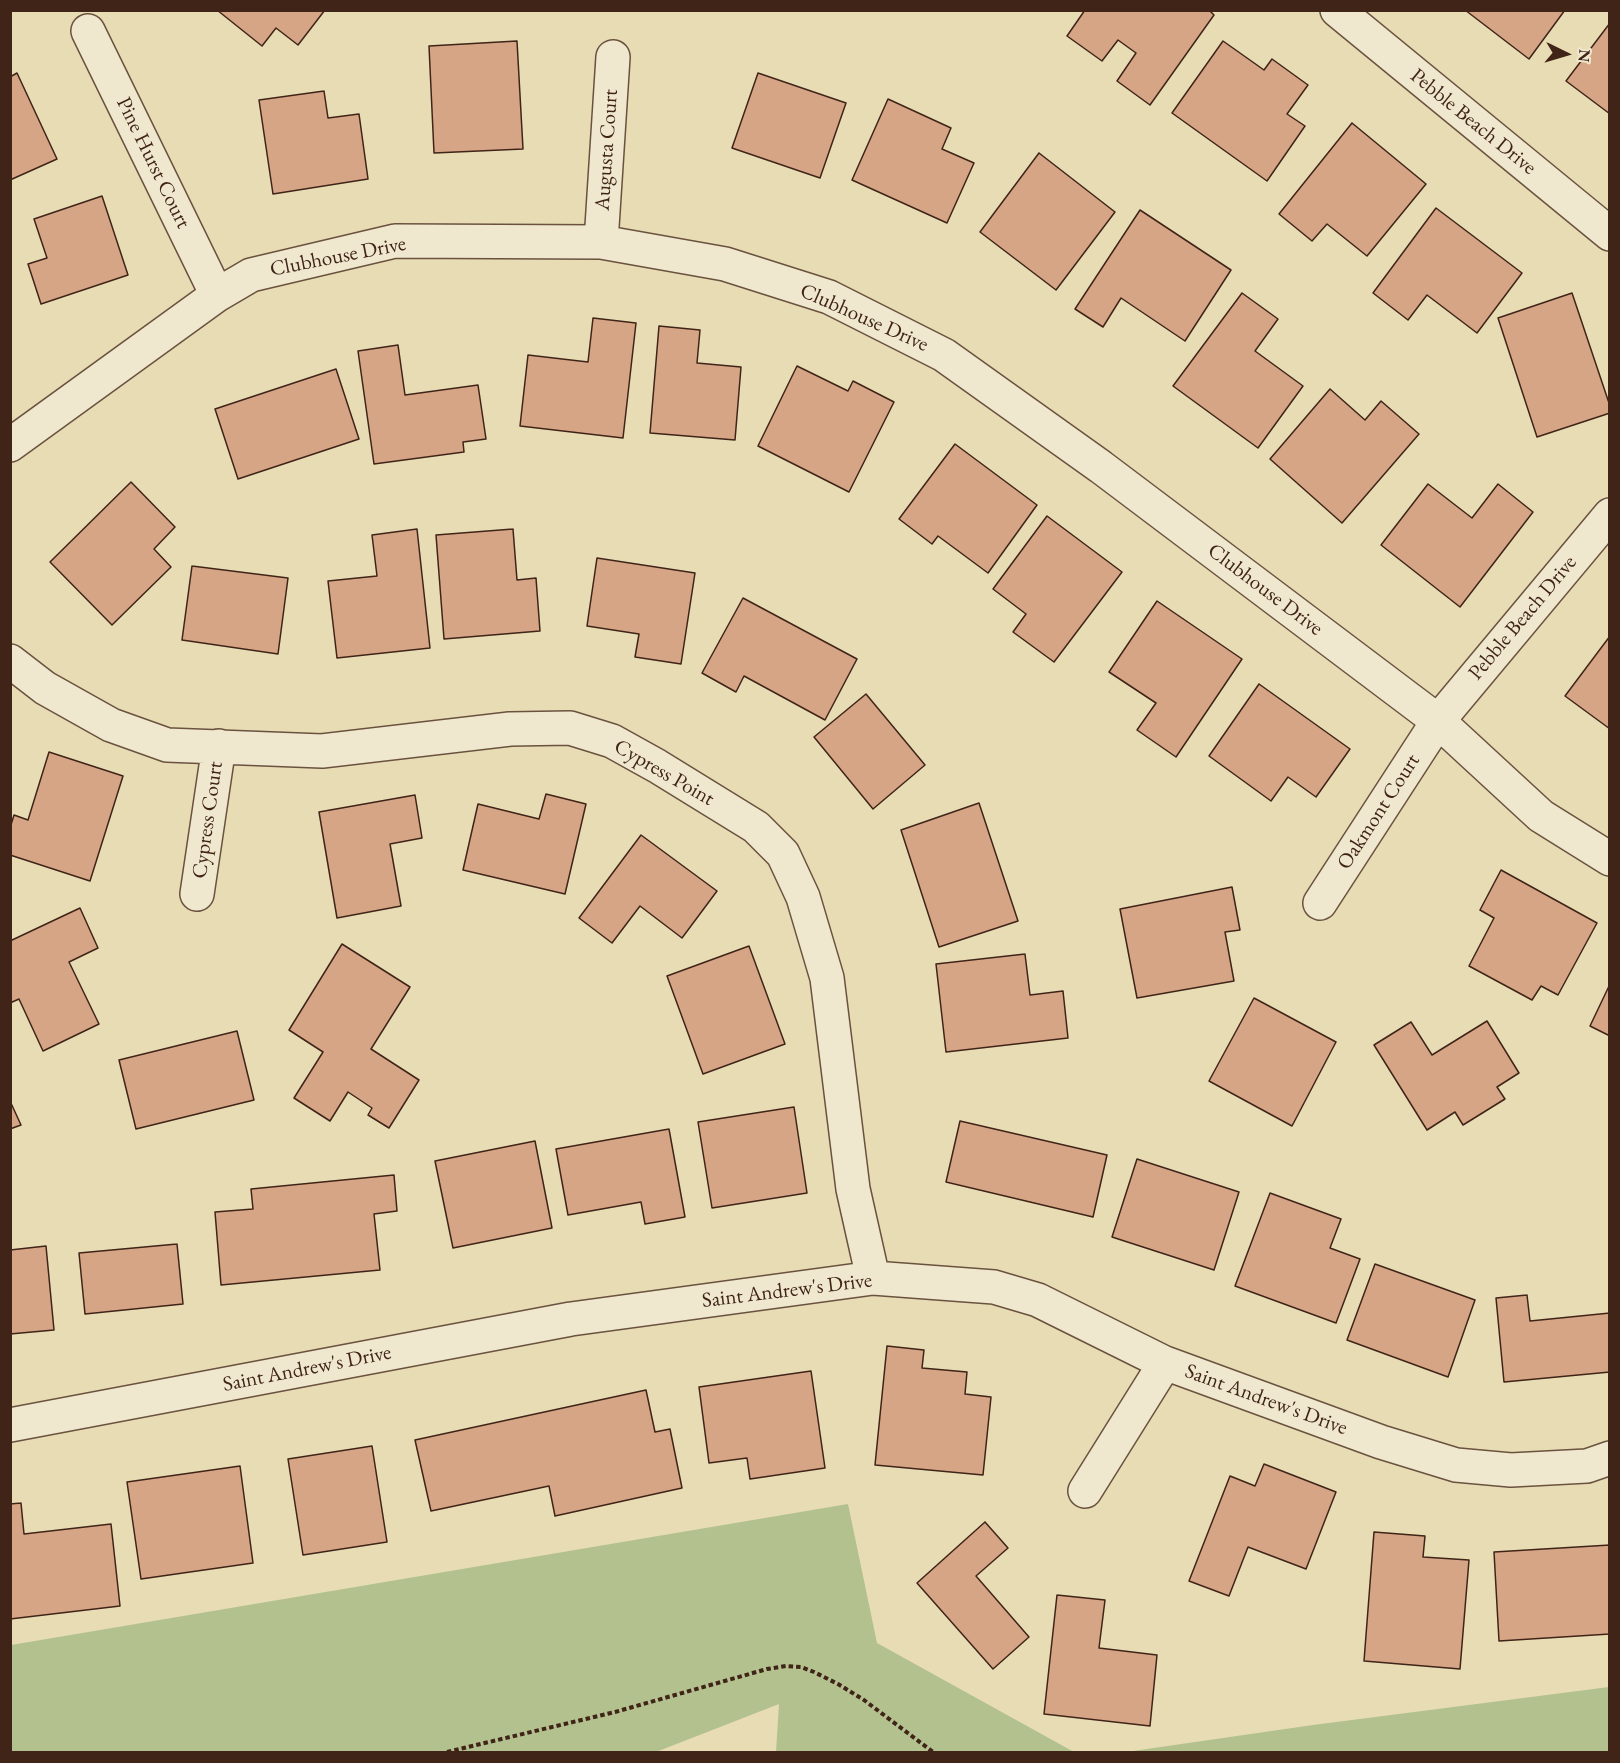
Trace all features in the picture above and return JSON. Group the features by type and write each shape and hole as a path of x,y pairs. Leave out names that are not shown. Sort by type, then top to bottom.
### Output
{"street":[{"name":"Pebble Beach Drive","path":"1337,10 1610,234"},
{"name":"Pine Hurst Court","path":"88,31 217,295"},
{"name":"Augusta Court","path":"600,242 613,57"},
{"name":"Clubhouse Drive","path":"10,446 217,295 251,275 395,242 600,242 725,264 829,297 945,355 1101,467 1438,721 1541,816 1610,859"},
{"name":"Pebble Beach Drive","path":"1438,721 1610,515"},
{"name":"Cypress Point","path":"10,661 45,688 111,725 167,745 322,751 510,729 570,728 612,741 756,827 783,854 803,897 827,978 853,1189 873,1278"},
{"name":"Oakmont Court","path":"1320,903 1438,721"},
{"name":"Cypress Court","path":"197,894 219,746"},
{"name":"Saint Andrew's Drive","path":"10,1425 572,1319 873,1278 994,1287 1038,1300 1165,1363 1381,1442 1456,1465 1511,1470 1587,1466 1610,1458"},
{"path":"1085,1491 1165,1363"}],"path":[{"path":"447,1752 615,1712 767,1669 786,1666 808,1669 838,1684 864,1700 933,1752"}],"green space":[{"path":"848,1504 877,1643 1074,1752 776,1752 779,1704 656,1752 11,1752 11,1645"},
{"path":"1609,1687 1609,1752 1126,1752 1313,1725"}],"building":[{"path":"217,10 325,10 298,45 276,28 262,46"},
{"path":"1085,10 1209,10 1214,15 1150,105 1117,81 1136,53 1118,40 1102,61 1067,36"},
{"path":"1465,10 1565,10 1529,59"},
{"path":"1610,23 1610,114 1566,81"},
{"path":"517,41 523,149 434,153 429,46"},
{"path":"1223,41 1264,70 1272,59 1308,85 1287,114 1305,126 1267,181 1172,113"},
{"path":"17,73 57,159 10,180 10,77"},
{"path":"758,73 846,103 820,178 732,148"},
{"path":"324,91 328,118 359,114 368,179 273,194 259,100"},
{"path":"888,99 951,128 942,149 974,163 947,223 852,180"},
{"path":"1352,123 1426,184 1367,256 1327,224 1312,241 1279,214"},
{"path":"1039,153 1115,212 1056,290 980,232"},
{"path":"102,196 128,275 41,304 28,264 47,258 34,219"},
{"path":"1436,208 1522,273 1477,333 1427,295 1408,320 1373,293"},
{"path":"1140,210 1231,270 1185,341 1121,298 1103,327 1075,309"},
{"path":"1242,293 1278,319 1255,351 1303,386 1258,448 1173,386"},
{"path":"1572,293 1610,406 1610,413 1537,437 1498,318"},
{"path":"593,318 636,323 623,438 520,426 528,355 588,362"},
{"path":"659,326 700,330 697,363 741,367 735,440 650,433"},
{"path":"398,345 405,395 478,385 486,439 463,442 464,452 374,464 358,351"},
{"path":"797,366 848,391 853,381 894,402 849,492 758,446"},
{"path":"336,369 359,439 238,479 215,409"},
{"path":"1330,389 1365,420 1381,401 1419,434 1342,523 1270,459"},
{"path":"955,444 1037,505 988,573 938,536 932,544 899,519"},
{"path":"131,482 175,527 154,549 171,567 112,625 50,562"},
{"path":"1428,484 1472,518 1498,484 1533,512 1460,607 1381,545"},
{"path":"1047,516 1122,572 1054,662 1013,632 1026,614 993,589"},
{"path":"417,529 430,648 337,658 328,581 377,576 372,535"},
{"path":"513,529 517,580 536,578 540,631 444,639 436,535"},
{"path":"597,558 695,573 681,664 635,657 639,634 587,626"},
{"path":"192,566 288,578 278,654 182,640"},
{"path":"743,598 857,659 825,720 744,676 736,692 702,673"},
{"path":"1157,601 1242,659 1176,757 1137,730 1156,703 1109,672"},
{"path":"1610,636 1610,729 1565,696"},
{"path":"1259,684 1350,749 1316,797 1288,777 1271,801 1209,756"},
{"path":"866,694 925,765 873,809 814,737"},
{"path":"49,752 123,776 90,881 10,855 10,828 14,815 28,820"},
{"path":"546,794 586,804 565,894 463,870 478,804 539,819"},
{"path":"415,795 422,838 390,844 401,906 337,918 319,812"},
{"path":"979,803 1018,921 939,947 901,830"},
{"path":"641,835 717,891 682,938 640,906 612,943 579,918"},
{"path":"1501,870 1597,923 1558,995 1541,986 1532,1000 1469,966 1494,918 1480,910"},
{"path":"1232,887 1240,930 1225,932 1234,981 1137,998 1120,909"},
{"path":"80,908 98,948 69,962 99,1024 43,1051 19,999 10,1003 10,941"},
{"path":"342,944 410,987 371,1049 419,1080 389,1128 368,1115 372,1108 348,1092 330,1121 294,1098 323,1052 289,1030"},
{"path":"749,946 785,1044 703,1074 667,976"},
{"path":"1025,954 1030,995 1063,991 1068,1038 946,1052 936,964"},
{"path":"1610,984 1610,1036 1590,1026"},
{"path":"1254,998 1336,1042 1292,1126 1209,1081"},
{"path":"1487,1021 1519,1073 1497,1087 1505,1099 1463,1125 1455,1112 1427,1130 1374,1045 1411,1022 1432,1055"},
{"path":"237,1031 254,1100 136,1129 119,1060"},
{"path":"10,1101 21,1125 10,1129"},
{"path":"794,1107 807,1193 712,1208 698,1122"},
{"path":"960,1121 1107,1155 1093,1217 946,1182"},
{"path":"669,1129 685,1217 645,1224 641,1202 568,1215 556,1149"},
{"path":"535,1141 552,1228 453,1248 435,1161"},
{"path":"1137,1159 1239,1192 1214,1270 1112,1237"},
{"path":"394,1175 397,1211 374,1214 380,1270 221,1285 215,1212 253,1209 251,1189"},
{"path":"1270,1193 1341,1219 1330,1248 1360,1259 1336,1323 1235,1286"},
{"path":"177,1244 183,1304 85,1314 79,1253"},
{"path":"46,1246 54,1330 10,1334 10,1250"},
{"path":"1375,1264 1475,1300 1448,1377 1347,1340"},
{"path":"1527,1295 1530,1321 1610,1313 1610,1372 1504,1382 1496,1298"},
{"path":"887,1346 924,1350 922,1368 967,1372 965,1394 991,1397 983,1475 875,1465"},
{"path":"811,1371 825,1468 750,1479 747,1458 709,1463 699,1387"},
{"path":"646,1390 655,1432 670,1429 682,1488 555,1516 549,1486 431,1511 415,1440"},
{"path":"372,1446 387,1542 303,1555 288,1459"},
{"path":"1264,1464 1336,1492 1306,1569 1248,1547 1229,1596 1189,1581 1230,1476 1255,1486"},
{"path":"240,1466 253,1563 141,1579 127,1482"},
{"path":"21,1503 24,1534 111,1524 120,1606 10,1619 10,1504"},
{"path":"985,1522 1008,1548 976,1576 1029,1637 993,1669 917,1583"},
{"path":"1374,1532 1425,1536 1423,1557 1469,1560 1460,1669 1364,1661"},
{"path":"1610,1545 1610,1634 1499,1641 1494,1552"},
{"path":"1057,1595 1105,1600 1099,1648 1157,1655 1150,1726 1044,1714"}]}
